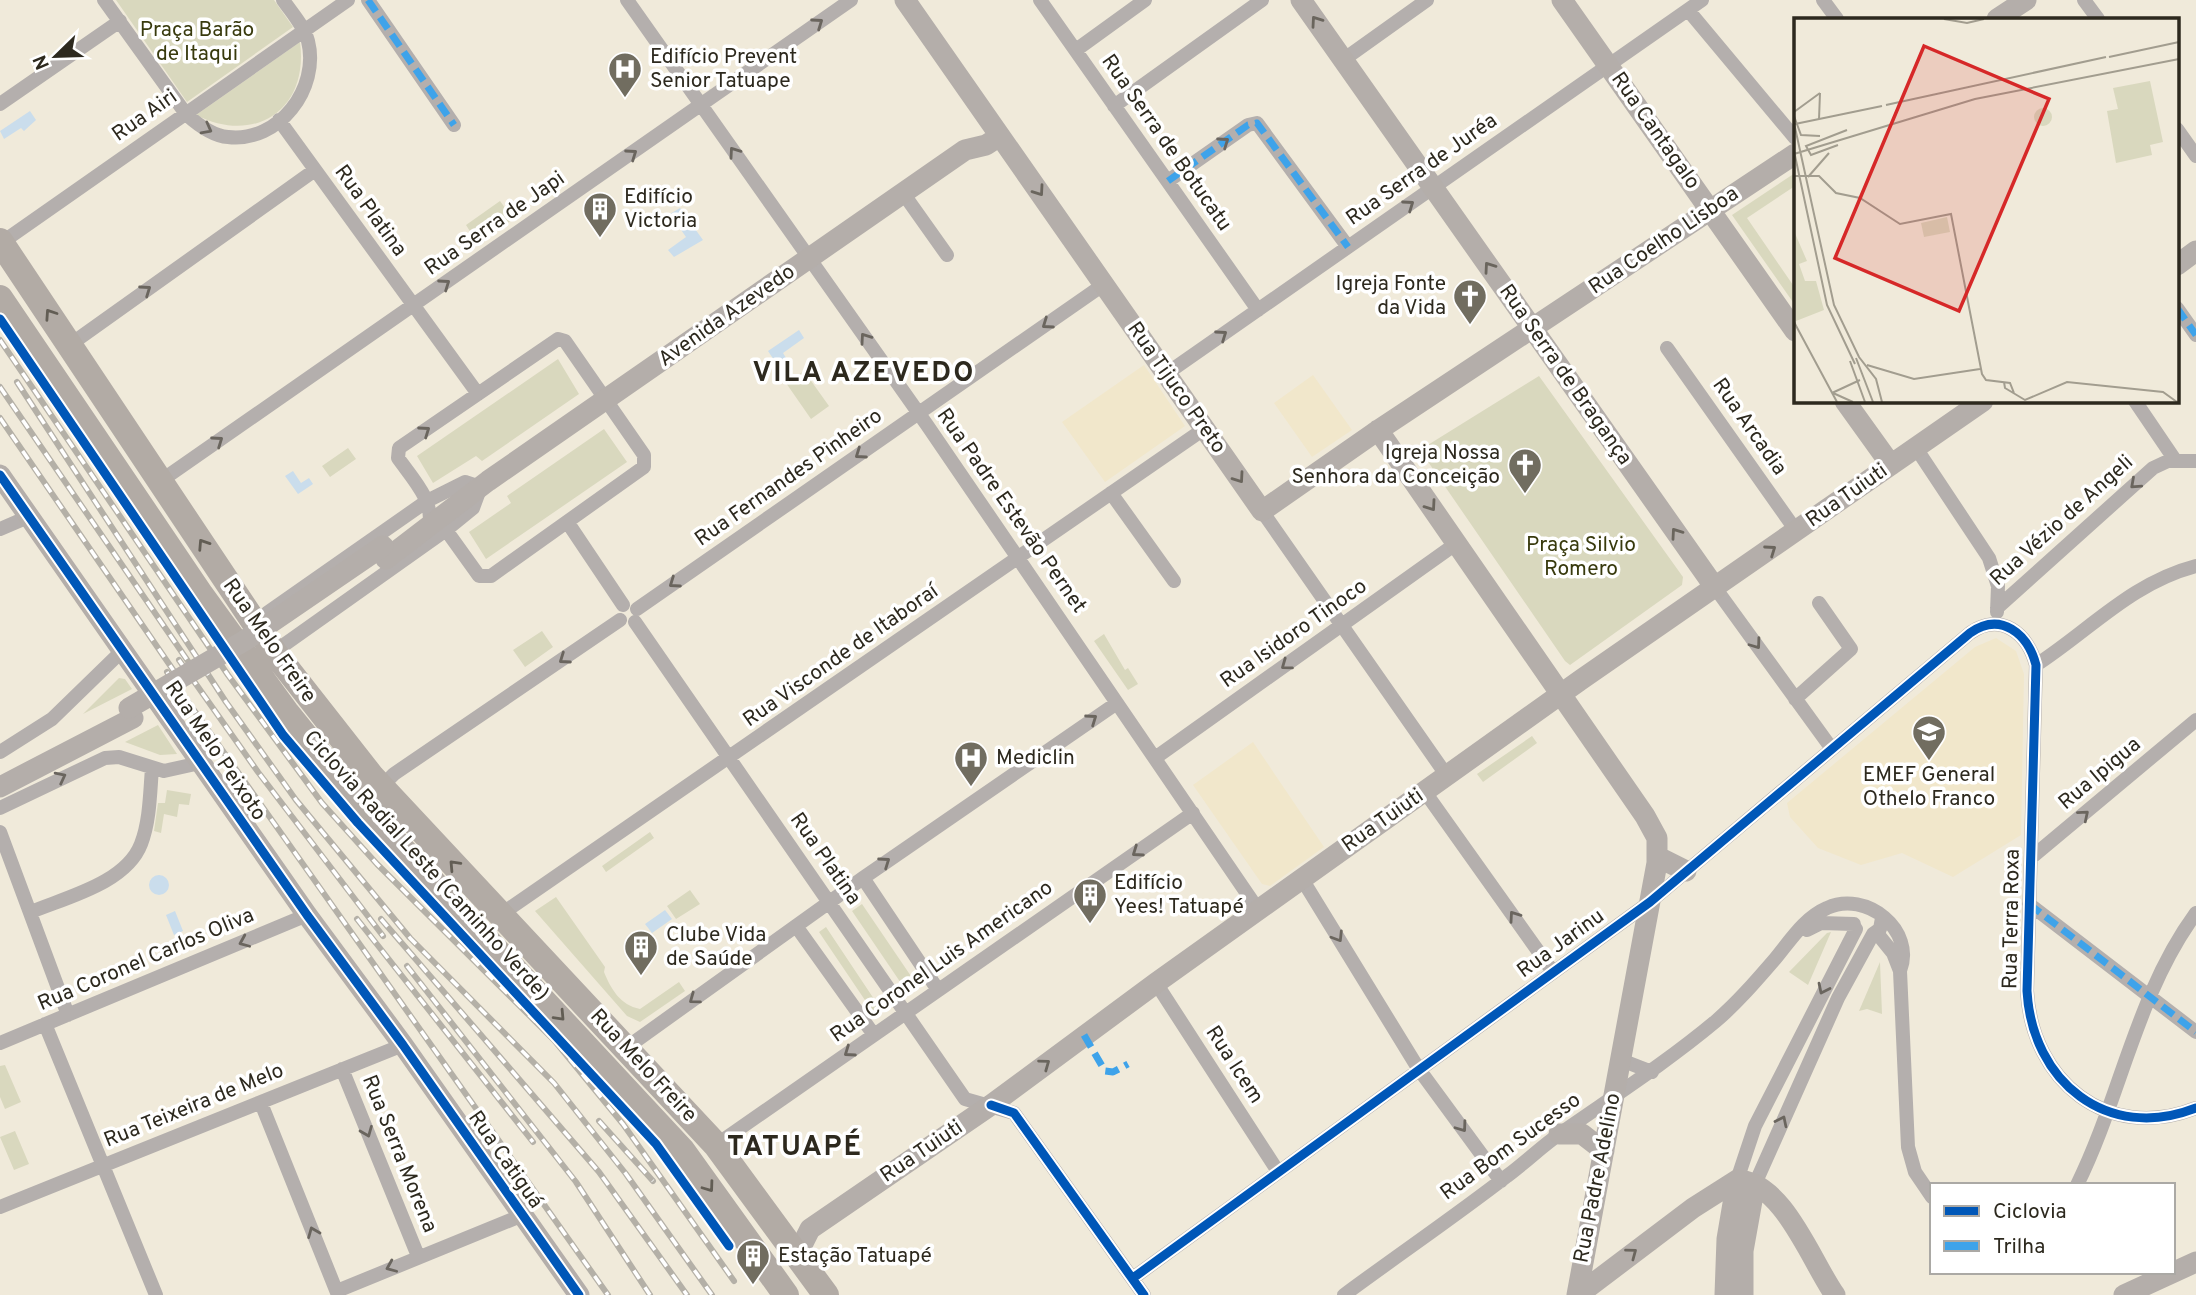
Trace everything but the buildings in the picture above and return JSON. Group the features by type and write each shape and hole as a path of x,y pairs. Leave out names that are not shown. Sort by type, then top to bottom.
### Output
{"highway":[{"name":"Rua Melo Freire","path":"1,242 162,480 274,652 380,786 716,1145 826,1295"},
{"path":"0,285 135,483 146,486 162,480"},
{"name":"Rua Melo Freire","path":"0,298 201,595 286,712 362,806 682,1150 786,1295"}],"street":[{"path":"104,0 186,114 200,126 224,137 252,134 279,120 296,105 309,78 310,50 304,30 283,0"},
{"name":"Rua Airi","path":"1,242 348,0"},
{"path":"368,0 454,125"},
{"name":"Rua Padre Estevão Pernet","path":"627,0 1018,558 1259,911"},
{"name":"Rua Serra de Japi","path":"162,480 850,0"},
{"name":"Rua Tijuco Preto","path":"905,0 1447,776"},
{"name":"Rua Serra de Botucatu","path":"1040,0 1258,310"},
{"path":"1076,50 1145,0"},
{"path":"1114,106 1262,0"},
{"name":"Rua Serra de Bragança","path":"1301,0 1832,749"},
{"path":"1343,60 1427,0"},
{"name":"Rua Cantagalo","path":"1562,0 1794,330"},
{"name":"Rua Serra de Juréa","path":"1166,374 1702,0"},
{"path":"1824,0 1836,18"},
{"path":"1999,18 2026,0"},
{"path":"2084,0 2097,18"},
{"path":"1688,10 1794,137"},
{"path":"0,104 120,21"},
{"name":"Rua Platina","path":"279,120 478,394"},
{"path":"1168,181 1248,125 1257,123 1348,247"},
{"name":"Avenida Azevedo","path":"131,713 384,552 965,150 986,145 995,129"},
{"path":"2179,136 2196,156"},
{"name":"Rua Coelho Lisboa","path":"1532,328 1794,155"},
{"path":"71,344 315,170"},
{"path":"903,193 947,255"},
{"path":"2178,264 2196,251"},
{"name":"Rua Fernandes Pinheiro","path":"632,612 1103,285"},
{"path":"2178,309 2196,335"},
{"path":"1262,511 1532,328"},
{"path":"562,339 644,455 645,464 568,523 484,578 479,576 433,517 398,458 400,448 478,394 562,339"},
{"name":"Rua Arcadia","path":"1667,348 1797,532"},
{"path":"1846,402 1891,466"},
{"name":"Rua Tuiuti","path":"797,1255 810,1229 991,1105 1156,983 1561,695 1982,402"},
{"path":"2136,402 2175,460"},
{"name":"Rua Visconde de Itaboraí","path":"500,915 1204,429"},
{"path":"1378,430 1561,695"},
{"path":"1916,448 1989,558 1998,586 1996,624"},
{"name":"Rua Vézio de Angeli","path":"1997,608 2153,468 2175,460 2196,461"},
{"name":"Rua Melo Peixoto","path":"0,475 124,649 307,915 403,1045"},
{"path":"1111,493 1174,582"},
{"path":"0,529 28,517"},
{"name":"Avenida Azevedo","path":"254,622 433,517"},
{"name":"Avenida Azevedo","path":"274,652 433,517"},
{"name":"Rua Platina","path":"568,523 632,612 729,759 965,1099 1014,1113 1144,1295"},
{"name":"Rua Isidoro Tinoco","path":"1155,758 1457,543"},
{"path":"2036,665 2117,602 2164,576 2196,566"},
{"path":"1795,699 1851,649 1819,603"},
{"path":"362,806 380,786 620,620 618,614 632,612"},
{"name":"Rua Terra Roxa","path":"1996,624 2010,628 2026,639 2036,665 2028,991 2034,1034 2050,1067 2060,1080 2082,1099 2106,1110 2146,1117 2166,1117 2196,1108"},
{"name":"Rua Jarinu","path":"1133,1278 1277,1170 1650,902 1970,633 1996,624"},
{"path":"0,752 52,719 124,649"},
{"name":"Rua Padre Adelino","path":"1561,695 1652,827 1657,838 1658,857 1577,1295"},
{"path":"626,1048 863,878 1116,703"},
{"path":"0,775 131,713"},
{"path":"0,787 131,713"},
{"name":"Rua Ipigua","path":"2031,858 2196,720"},
{"path":"0,808 105,758 119,757 164,771 200,763"},
{"path":"32,912 112,877 137,854 144,835 152,768"},
{"path":"1425,792 1553,972"},
{"name":"Rua Coronel Luis Americano","path":"716,1145 1193,813"},
{"path":"0,832 32,912 68,1015"},
{"path":"1658,857 1686,871"},
{"path":"863,878 939,990"},
{"path":"1302,879 1418,1068 1501,1181"},
{"name":"Rua Bom Sucesso","path":"1344,1295 1501,1181 1559,1135 1652,1072 1736,1003 1813,916 1827,908 1843,904 1868,908"},
{"path":"2029,904 2196,1032"},
{"path":"1725,1295 1755,1126 1855,927 1857,913 1868,908 1894,927 1902,940 1904,957 1900,971"},
{"path":"2078,1183 2148,996 2176,940 2196,914"},
{"name":"Rua Coronel Carlos Oliva","path":"0,1043 307,915"},
{"path":"1743,1295 1744,1192 1838,998 1882,918"},
{"name":"Rua Bom Sucesso","path":"1791,941 1821,923 1855,927"},
{"path":"796,926 874,1035"},
{"path":"1855,927 1862,935 1875,933"},
{"path":"1875,933 1894,953 1900,971 1908,1147 1915,1172 1930,1194"},
{"name":"Rua Icem","path":"1156,983 1277,1170"},
{"path":"45,1024 156,1295"},
{"name":"Rua Teixeira de Melo","path":"0,1207 403,1045"},
{"name":"Rua Catiguá","path":"403,1045 579,1295"},
{"path":"1791,1052 1809,1062"},
{"name":"Rua Padre Adelino","path":"1621,1060 1652,1072"},
{"name":"Rua Serra Morena","path":"342,1069 418,1256"},
{"path":"261,1103 338,1293 418,1256 523,1215"},
{"path":"1559,1135 1582,1134 1604,1151"},
{"path":"1577,1295 1710,1196 1744,1192 1774,1200 1792,1221 1835,1295"},
{"path":"2175,1272 2196,1262"},
{"path":"2124,1295 2170,1274"}],"shaded area":[{"path":"1144,365 1185,426 1105,482 1062,422"},
{"path":"1313,375 1352,430 1312,457 1274,403"},
{"name":"EMEF General Othelo Franco","path":"1996,638 2016,651 2024,674 2021,835 1953,877 1902,853 1861,865 1818,848 1790,817 1787,803 1975,647"},
{"path":"1253,742 1324,847 1270,886 1262,884 1193,785"}],"green space":[{"name":"Praça Barão de Itaqui","path":"116,0 274,0 293,27 187,102"},
{"name":"Praça Barão de Itaqui","path":"300,42 301,66 296,86 287,103 274,115 257,123 238,126 218,123 196,115"},
{"path":"1794,174 1794,187 1747,218 1794,287 1794,304 1732,215"},
{"path":"500,201 513,219 478,244 466,225"},
{"path":"558,359 579,394 482,461 476,456 433,483 417,456"},
{"path":"804,371 829,406 811,419 786,383"},
{"name":"Praça Silvio Romero","path":"1539,376 1683,577 1682,585 1570,665 1422,453 1423,448"},
{"path":"604,429 627,462 486,559 469,532 511,503 507,496"},
{"path":"348,448 356,459 330,477 322,466"},
{"path":"542,631 553,647 525,667 513,650"},
{"path":"1104,634 1125,670 1128,668 1138,684 1128,690 1094,641"},
{"path":"119,678 125,679 132,689 83,714"},
{"path":"158,725 177,754 160,755 125,742"},
{"path":"1532,736 1537,743 1483,782 1477,774"},
{"path":"167,790 191,794 189,805 179,804 177,817 164,814 161,833 154,831 158,803 165,803"},
{"path":"650,832 654,838 606,872 602,866"},
{"path":"690,890 700,904 676,919 667,906"},
{"path":"556,897 605,967 604,972 613,990 627,1004 640,1009 679,982 685,991 640,1022 627,1016 535,911"},
{"path":"862,904 917,985 907,992 852,911"},
{"path":"826,927 882,1011 875,1015 819,932"},
{"path":"1831,932 1808,985 1789,972 1827,933"},
{"path":"1880,962 1882,1014 1867,1009 1859,1011"},
{"path":"5,1065 21,1102 5,1109 0,1097 0,1066"},
{"path":"15,1131 29,1164 14,1170 0,1137"}],"water":[{"path":"30,111 36,120 24,131 21,128 4,139 0,131"},
{"path":"680,208 703,240 674,257 668,250 686,237 670,214"},
{"path":"799,330 804,338 783,353 793,369 784,375 768,351"},
{"path":"293,471 301,483 309,478 313,484 298,494 285,476"},
{"path":"159,875 166,878 169,885 166,892 159,895 152,892 149,885 152,878"},
{"path":"665,910 672,919 652,933 645,924"},
{"path":"175,911 183,931 174,935 166,915"}],"railway":[{"path":"0,340 228,675 322,803 377,864 554,1040 623,1124 734,1281"},
{"path":"17,382 226,702 296,800 410,938 554,1083 626,1174 712,1295"},
{"path":"0,387 192,667"},
{"path":"0,418 178,677"},
{"path":"179,660 258,772 383,936"},
{"path":"167,672 608,1295"},
{"path":"357,919 533,1142"},
{"path":"381,919 599,1172 687,1295"},
{"path":"407,966 576,1182 650,1295"},
{"path":"599,1121 653,1181"}],"marked path":[{"path":"368,0 454,125"},
{"path":"1168,181 1248,125 1257,123 1348,247"},
{"path":"2178,309 2196,335"},
{"path":"2029,904 2196,1032"},
{"path":"1084,1035 1105,1071 1113,1072 1128,1064"}],"cycle path":[{"name":"Ciclovia Radial Leste (Caminho Verde)","path":"0,319 283,735 358,823 656,1144 729,1246"},
{"path":"0,475 307,915 403,1045 579,1295"},
{"path":"1133,1278 1650,902 1970,633 1992,624 2002,625 2020,635 2036,665 2027,991 2032,1023 2043,1052 2059,1077 2080,1096 2105,1110 2133,1117 2163,1117 2196,1108"},
{"path":"991,1105 1014,1113 1144,1295"}],"place":[{"name":"Edifício Prevent Senior Tatuape","path":"625,99"},
{"name":"Edifício Victoria","path":"600,239"},
{"name":"Igreja Fonte da Vida","path":"1470,326"},
{"name":"Igreja Nossa Senhora da Conceição","path":"1525,495"},
{"name":"EMEF General Othelo Franco","path":"1929,762"},
{"name":"Mediclin","path":"971,788"},
{"name":"Edifício Yees! Tatuapé","path":"1090,925"},
{"name":"Clube Vida de Saúde","path":"641,977"},
{"name":"Estação Tatuapé","path":"753,1286"}],"district":[{"name":"VILA AZEVEDO","path":"864,374"},
{"name":"TATUAPÉ","path":"795,1148"}]}
